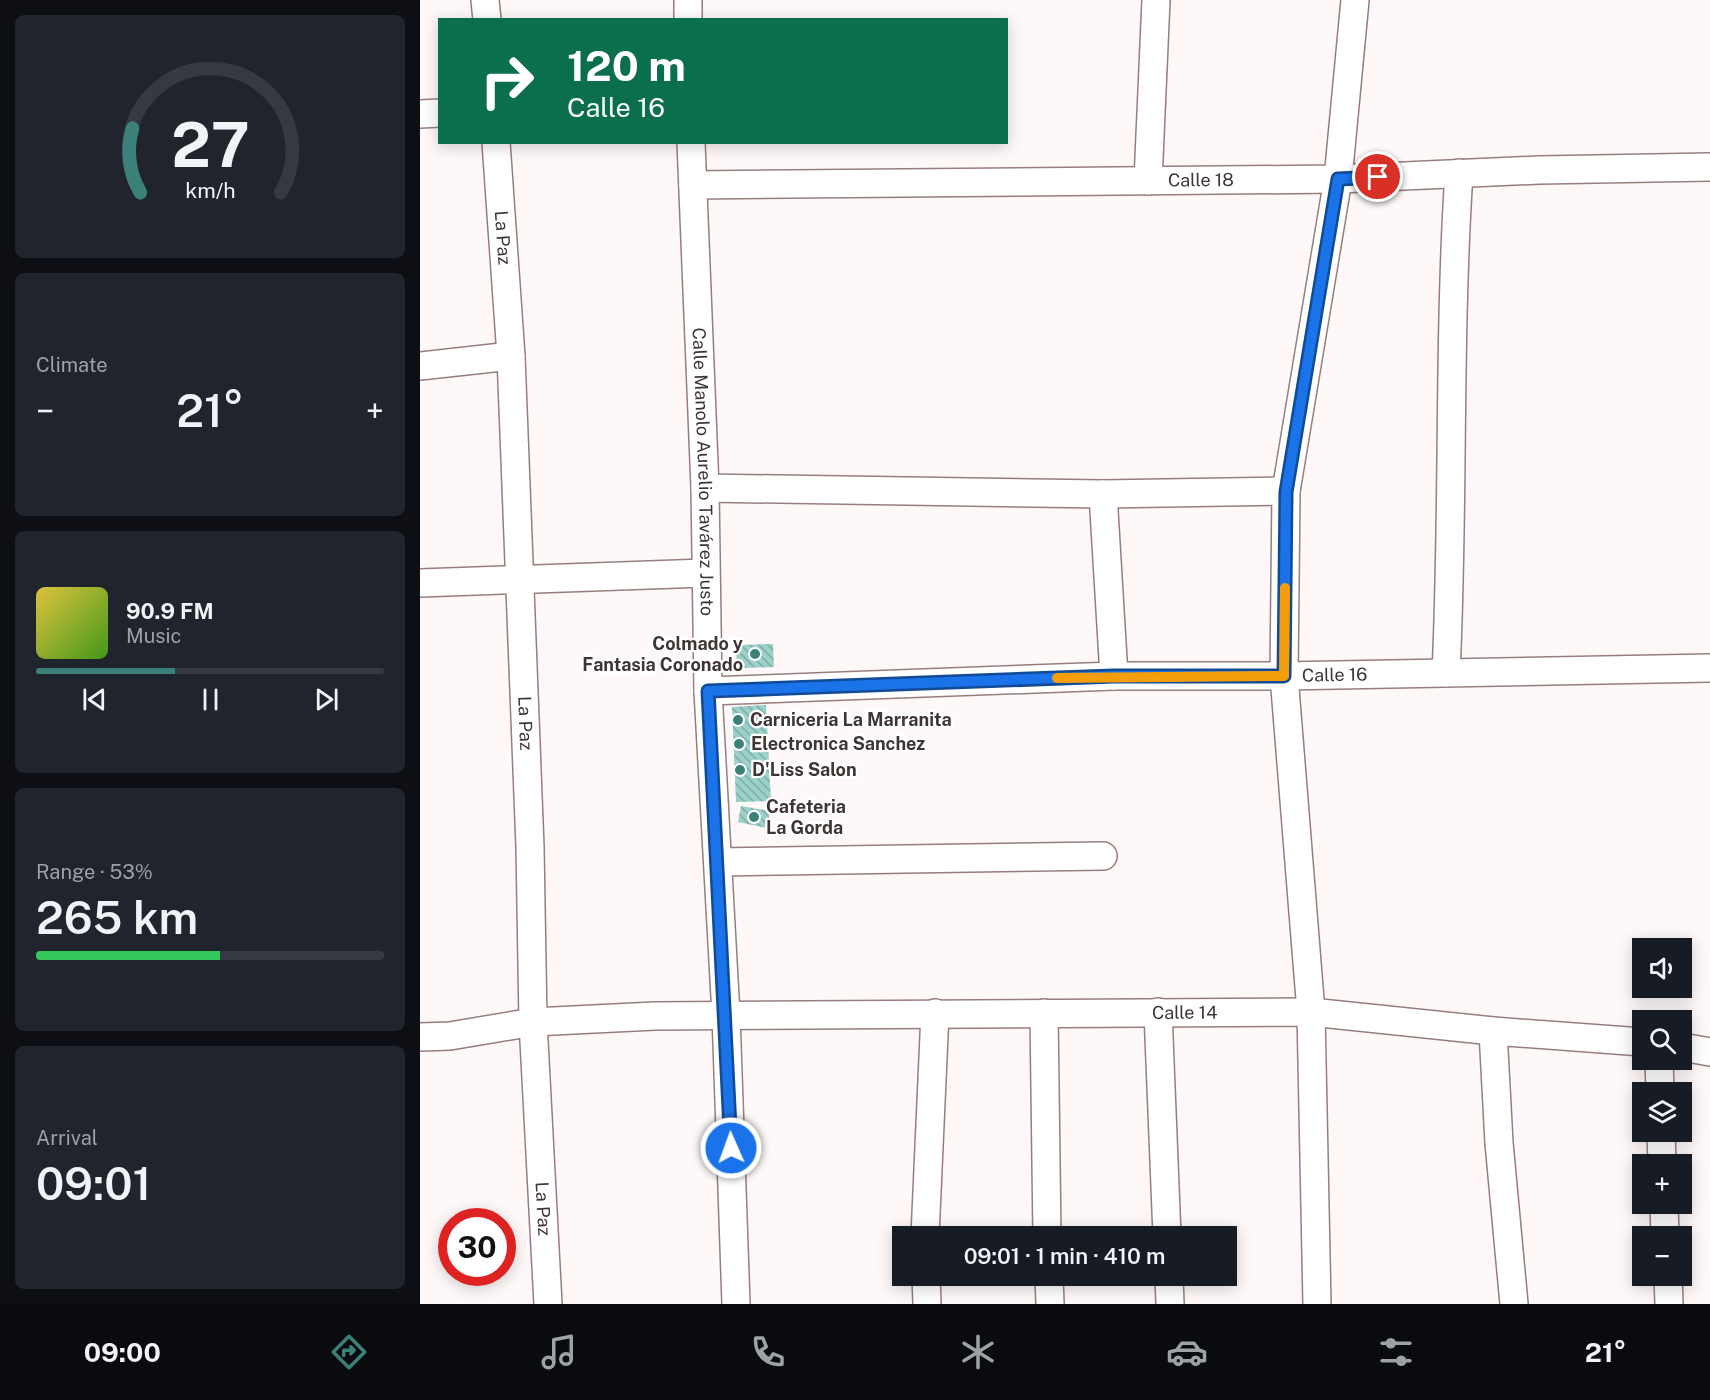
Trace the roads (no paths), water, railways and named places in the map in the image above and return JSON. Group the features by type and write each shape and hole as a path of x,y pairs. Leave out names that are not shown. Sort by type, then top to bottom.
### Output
{"street":[{"path":"485,0 487,18"},
{"path":"688,0 688,18"},
{"path":"1148,181 1156,0"},
{"path":"1317,1304 1311,1012 1284,676 1286,492 1338,179 1355,0"},
{"path":"420,114 438,113"},
{"name":"La Paz","path":"496,144 511,356 530,847 533,1022 548,1304"},
{"name":"Calle Manolo Aurelio Tavárez Justo","path":"687,146 693,185 705,488 708,691 726,1015 736,1304"},
{"name":"Calle 18","path":"693,185 1338,179 1459,173 1710,167"},
{"path":"1446,673 1451,577 1454,251 1459,173"},
{"path":"420,366 511,356"},
{"path":"705,488 1103,494 1286,492"},
{"path":"1103,494 1114,676"},
{"path":"420,583 705,573"},
{"name":"Calle 16","path":"708,691 1114,676 1284,676 1710,668"},
{"path":"718,862 1103,856"},
{"path":"1158,1012 1167,1226"},
{"name":"Calle 14","path":"420,1037 450,1036 533,1022 726,1015 1311,1012 1493,1031 1632,1041"},
{"path":"925,1226 935,1013"},
{"path":"1044,1013 1047,1226"},
{"path":"1493,1031 1499,1143 1514,1304"},
{"path":"1692,1049 1710,1052"},
{"path":"926,1286 927,1304"},
{"path":"1049,1286 1050,1304"},
{"path":"1169,1286 1170,1304"},
{"path":"1669,1286 1670,1304"}],"place":[{"name":"Colmado y Fantasia Coronado","path":"755,654"},
{"name":"Carniceria La Marranita","path":"738,720"},
{"name":"Electronica Sanchez","path":"739,744"},
{"name":"D'Liss Salon","path":"740,770"},
{"name":"Cafeteria La Gorda","path":"754,817"}]}
